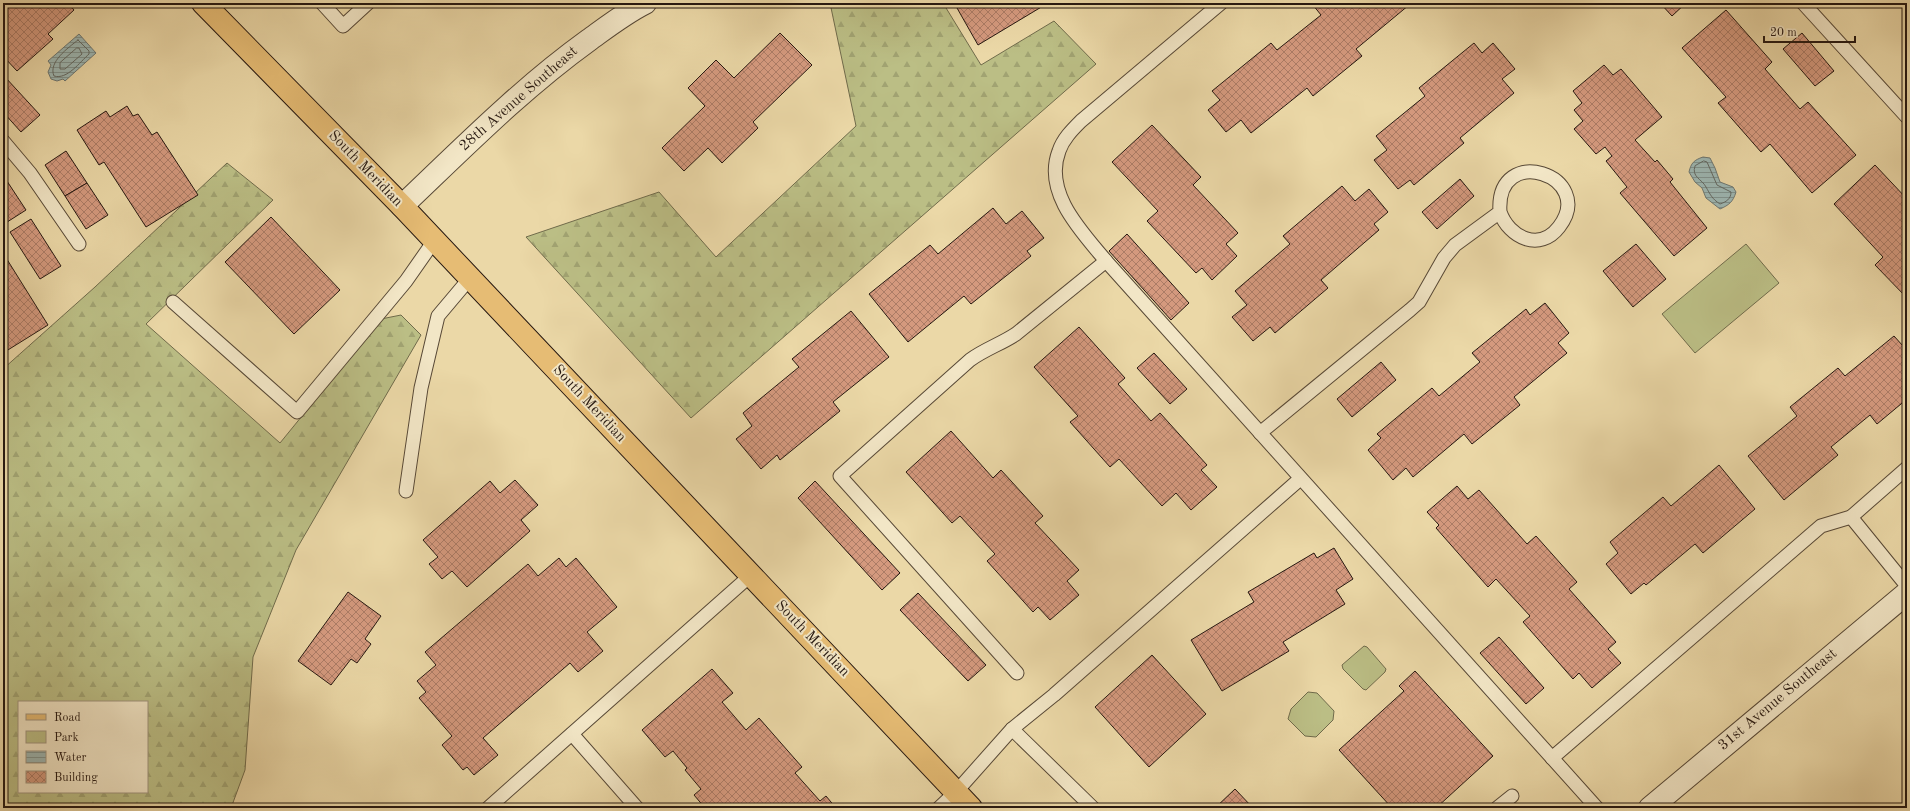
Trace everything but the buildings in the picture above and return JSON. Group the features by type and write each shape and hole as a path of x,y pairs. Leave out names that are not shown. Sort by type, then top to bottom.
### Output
{"main road":[{"name":"South Meridian","path":"203,3 402,206 971,808"}],"street":[{"name":"28th Avenue Southeast","path":"402,206 485,126 549,71 598,33 645,3"},
{"name":"31st Avenue Southeast","path":"1650,808 1907,593"}],"lane":[{"path":"322,3 342,26 368,3"},
{"path":"1221,3 1081,121 1069,133 1059,151 1055,170 1060,193 1066,209 1077,226 1106,261 1300,479 1597,808"},
{"path":"1803,3 1907,117"},
{"path":"3,141 30,173 79,244"},
{"path":"1535,171 1546,174 1561,186 1566,196 1567,205 1563,222 1558,229 1543,238 1527,239 1512,232 1504,223 1500,212 1499,201 1502,190 1515,176 1524,172 1535,171"},
{"path":"1260,433 1419,302 1444,258 1455,245 1500,212"},
{"path":"173,302 297,412 406,282 434,241"},
{"path":"1017,673 840,476 970,360 981,352 1002,344 1016,334 1106,261"},
{"path":"406,491 421,388 438,316 470,278"},
{"path":"1552,758 1820,526 1851,518 1907,468"},
{"path":"939,808 956,792 1012,728 1060,690 1300,479"},
{"path":"1851,518 1907,586"},
{"path":"488,808 751,575"},
{"path":"1012,728 1093,808"},
{"path":"572,734 637,808"},
{"path":"1497,808 1512,796"}],"green space":[{"path":"830,3 943,3 981,65 1054,21 1096,64 691,418 526,237 659,192 716,257 856,126"},
{"path":"227,163 273,200 146,324 280,443 381,319 401,315 421,335 296,550 253,657 245,770 231,808 3,808 3,369 95,287"},
{"path":"1746,244 1779,283 1695,353 1662,314"},
{"path":"1364,646 1367,647 1386,669 1385,672 1366,690 1363,689 1343,669 1342,665"},
{"path":"1308,692 1317,693 1334,711 1333,720 1316,737 1305,736 1288,719 1291,709"}],"water":[{"path":"79,34 96,53 65,81 63,79 57,81 51,79 48,72 51,65 48,61"},
{"path":"1703,157 1710,158 1720,182 1733,187 1736,192 1730,203 1720,209 1706,198 1702,188 1695,182 1689,172 1693,162"}]}
